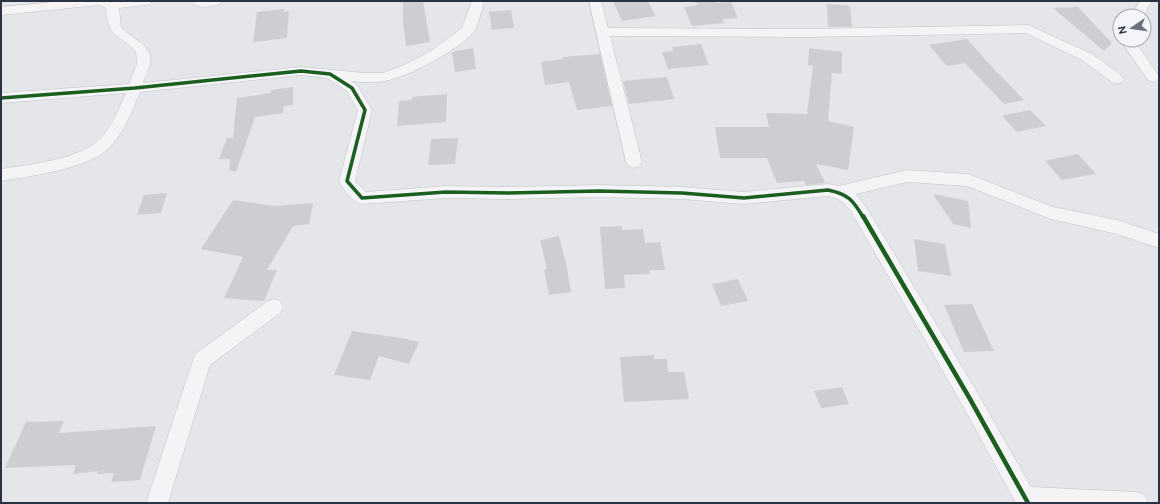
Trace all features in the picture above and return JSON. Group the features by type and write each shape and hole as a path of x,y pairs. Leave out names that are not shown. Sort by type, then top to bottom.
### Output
{"street":[{"path":"1,10 106,2 146,1"},
{"path":"198,1 204,4 216,1"},
{"path":"320,73 364,78 384,77 409,68 436,54 468,30 478,1"},
{"path":"595,1 634,162"},
{"path":"1,175 50,165 82,156 102,146 120,123 135,88 135,82 144,65 144,54 138,46 115,27 106,2"},
{"path":"602,32 806,33 1028,29 1087,57 1117,79"},
{"path":"1133,48 1153,77"},
{"path":"1,98 135,88 301,71 330,74 352,88 365,110 347,181 362,198 446,192 508,193 599,191 682,193 744,198 828,190 841,192 851,198 862,215 970,399 1027,500 1137,503"},
{"path":"841,192 907,176 968,180 1051,213 1117,227 1159,242"},
{"path":"156,503 202,360 274,307"}],"building":[{"path":"403,1 423,1 430,42 406,46 403,21"},
{"path":"613,1 648,1 655,16 622,21"},
{"path":"715,1 716,3 731,2 738,18 722,19 724,23 692,26 684,7 698,5 696,2"},
{"path":"827,4 850,6 852,27 828,27"},
{"path":"1078,7 1112,43 1104,51 1053,8"},
{"path":"284,9 284,12 289,11 287,38 253,42 257,12"},
{"path":"511,10 514,28 492,30 489,12"},
{"path":"967,39 1024,100 1004,104 965,63 947,66 929,45"},
{"path":"701,44 709,65 668,69 662,52 673,51 672,47"},
{"path":"473,48 476,69 455,72 452,52"},
{"path":"809,48 842,52 842,74 832,73 828,121 854,127 848,170 816,164 825,183 806,185 804,181 777,183 767,158 720,158 715,127 769,127 766,113 807,114 813,66 808,65"},
{"path":"600,54 612,106 577,110 569,82 545,85 541,62 563,59 563,57"},
{"path":"667,77 674,99 629,104 623,81"},
{"path":"293,87 293,105 284,106 283,113 255,117 236,172 229,170 230,159 219,159 227,138 233,138 237,98 271,93 271,90"},
{"path":"447,94 446,122 397,126 399,101 412,100 412,97"},
{"path":"1030,110 1046,126 1017,132 1002,116"},
{"path":"458,138 455,164 428,165 431,139"},
{"path":"1078,154 1096,174 1062,180 1045,161"},
{"path":"167,193 161,213 137,215 144,195"},
{"path":"933,194 968,201 971,228 953,224"},
{"path":"233,200 275,206 313,203 309,224 293,226 267,270 277,270 264,301 224,298 243,257 201,249"},
{"path":"622,226 622,230 643,229 645,243 660,242 665,270 649,270 650,274 624,275 625,288 605,289 600,227"},
{"path":"559,236 571,292 549,295 544,270 547,269 540,240"},
{"path":"914,239 945,244 951,276 918,271"},
{"path":"738,279 748,301 721,306 712,284"},
{"path":"972,304 994,351 964,352 944,305"},
{"path":"352,331 419,342 409,364 379,356 370,380 334,375"},
{"path":"654,355 654,359 667,359 668,372 684,372 689,399 624,402 620,357"},
{"path":"842,387 849,404 821,408 814,391"},
{"path":"64,421 59,433 156,426 140,480 111,482 114,473 97,474 98,471 73,474 76,465 5,468 26,422"}],"cycle path":[{"path":"1,98 135,88 301,71 330,74 352,88 365,110 347,181 362,198 446,192 508,193 599,191 682,193 744,198 828,190 841,193 852,200 862,215 970,399 1028,503"}]}
